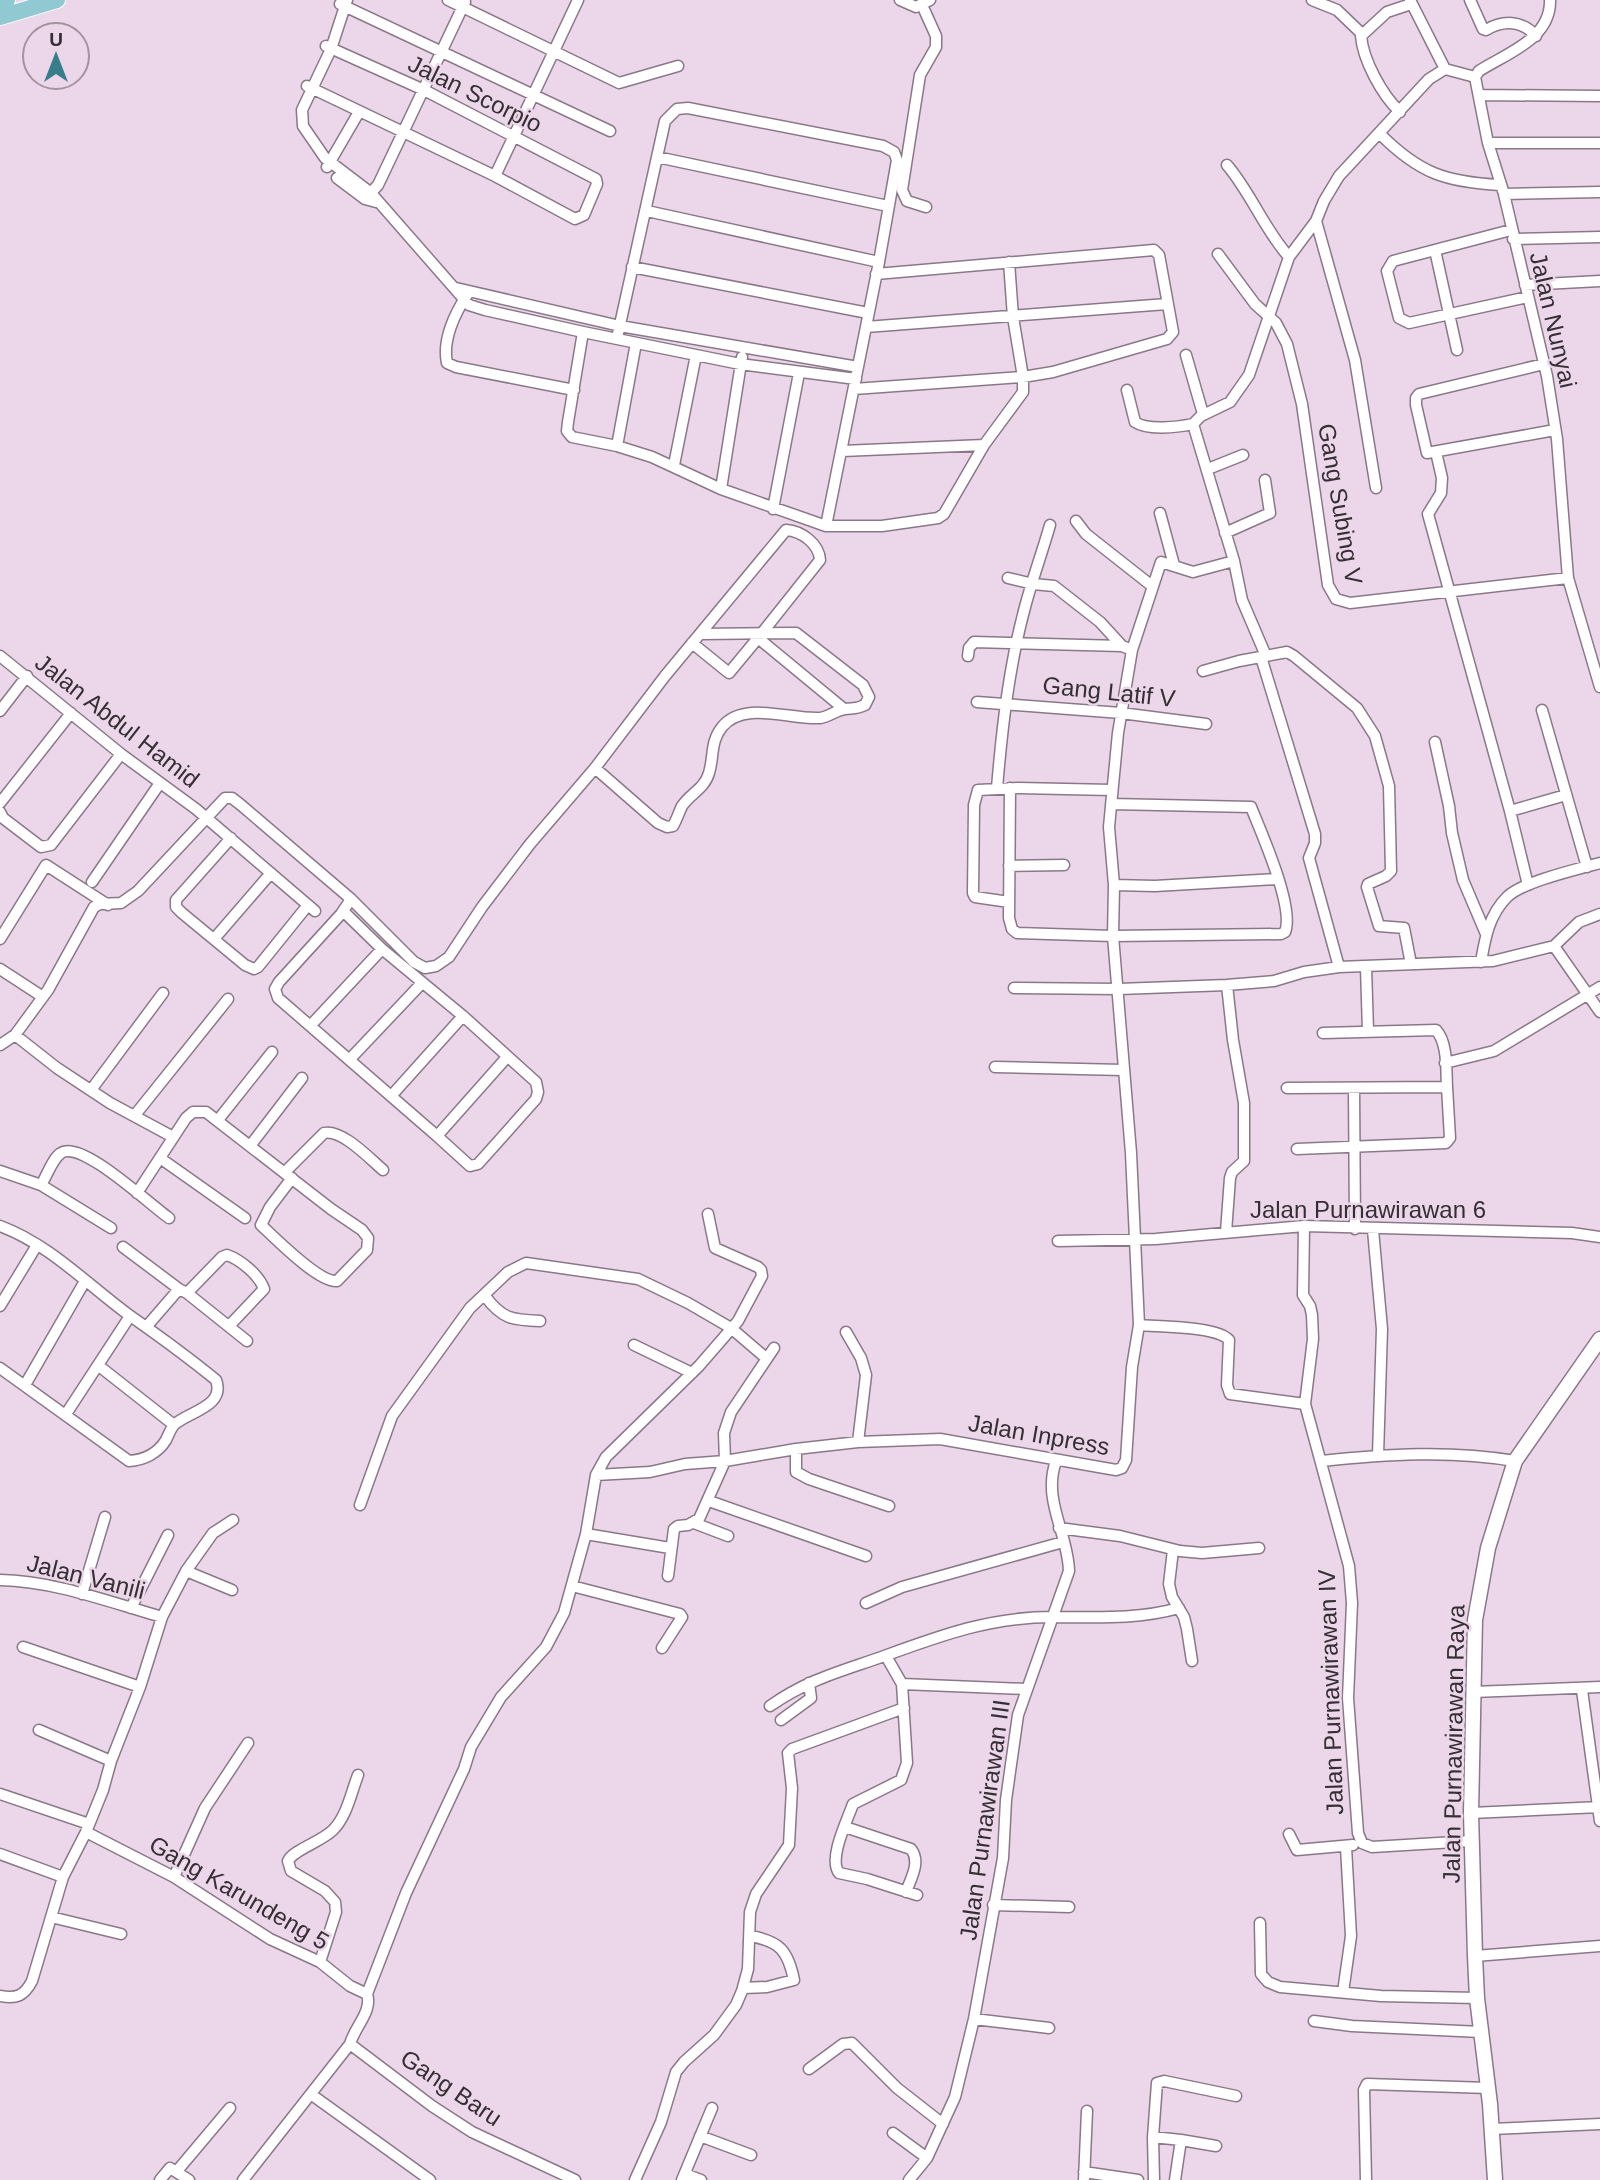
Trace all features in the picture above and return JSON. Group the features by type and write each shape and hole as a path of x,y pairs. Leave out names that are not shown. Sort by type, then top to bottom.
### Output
{"main road":[{"path":"0,2 7,0"},
{"path":"0,16 23,5 57,0"}],"street":[{"path":"448,0 465,3 619,83 678,66"},
{"path":"900,0 916,7 926,3 936,36 936,47 920,75 902,190 907,201 926,207"},
{"path":"1312,0 1337,10 1362,33"},
{"path":"1470,0 1483,29 1500,22 1513,22 1534,32 1536,36"},
{"path":"1127,390 1135,422 1140,426 1172,428 1193,424 1203,415 1230,402 1249,375 1289,257 1316,221 1339,176 1433,75 1446,69 1475,77 1479,71 1536,36 1548,18 1549,0"},
{"path":"309,88 495,176 574,1"},
{"path":"1400,112 1378,84 1361,41 1362,33 1387,12 1411,2 1446,69"},
{"path":"610,131 344,3 328,47 309,88 296,107 296,122 307,144 328,166 371,198 455,288 467,296 858,368"},
{"path":"371,198 465,3"},
{"name":"Jalan Scorpio","path":"328,47 424,90 598,180 584,215 575,219 495,176"},
{"name":"Jalan Nunyai","path":"1475,77 1488,143 1502,189 1544,364 1555,430 1569,578 1600,687"},
{"path":"1479,95 1600,96"},
{"path":"617,338 665,121 677,109 688,108 883,146 894,152 897,160 879,262 826,526"},
{"path":"328,166 359,112"},
{"path":"1380,134 1395,149 1430,172 1462,183 1502,189 1600,192"},
{"path":"1488,143 1600,143"},
{"path":"657,157 888,206"},
{"path":"1227,164 1240,180 1270,234 1289,257"},
{"path":"647,211 879,262"},
{"path":"1316,221 1355,360 1376,488"},
{"path":"1528,297 1409,323 1399,318 1387,271 1393,261 1512,234 1600,237"},
{"path":"467,296 469,304 485,310 740,364 855,384 1023,377 1053,372 1167,339 1172,335 1159,255 1154,250 876,274"},
{"path":"1434,250 1457,350"},
{"path":"1219,254 1255,304 1269,314"},
{"path":"583,332 568,431 572,438 617,446 674,465 720,489 826,526 882,526 938,518 944,513 984,445 1023,392 1009,262"},
{"path":"632,267 868,313"},
{"path":"1525,285 1600,281"},
{"path":"467,296 453,319 447,363 574,390"},
{"path":"866,327 1167,304"},
{"name":"Gang Subing V","path":"1269,314 1282,331 1302,404 1328,586 1336,599 1350,603 1569,578"},
{"path":"617,446 636,343"},
{"path":"720,489 744,347"},
{"path":"674,465 696,355"},
{"path":"1186,355 1203,415"},
{"path":"1544,364 1419,394 1416,405 1427,453 1555,430"},
{"path":"772,509 799,373"},
{"path":"1193,424 1234,561 1242,600 1264,657 1315,834 1315,843 1309,859 1339,967"},
{"path":"842,451 984,445"},
{"path":"1436,452 1442,478 1441,493 1428,514 1528,885"},
{"path":"1208,469 1243,455"},
{"path":"1224,533 1270,513 1265,480"},
{"path":"1160,513 1174,565"},
{"path":"1076,521 1086,534 1152,586 1161,562 1198,572 1234,561"},
{"name":"Gang Latif V","path":"997,788 1016,643 1049,525"},
{"path":"0,1045 15,1035 43,997 64,964 90,912 100,904 121,903 138,891 208,818 220,801 232,798 351,899 414,962 425,968 436,966 449,957 482,907 530,844 595,768 692,643 786,530 802,535 813,544 819,552 820,560 729,673 692,643"},
{"path":"1008,578 1055,586 1127,648"},
{"name":"Jalan Inpress","path":"596,1475 650,1472 685,1464 858,1442 940,1439 1056,1461 1116,1470 1122,1468 1126,1460 1132,1367 1139,1325 1131,1153 1113,936 1114,885 1110,827 1127,648 1152,586"},
{"path":"595,768 658,823 667,827 673,825 683,805 702,788 709,774 712,746 720,729 732,717 767,714 827,717 844,709 854,710 865,705 869,697 863,685 796,634 701,634"},
{"path":"761,635 844,709"},
{"path":"968,656 974,642 1127,648"},
{"path":"1203,671 1284,652 1294,656 1357,708 1375,736 1389,786 1391,871 1369,883 1367,887 1379,926 1402,926 1405,930 1412,964"},
{"name":"Jalan Abdul Hamid","path":"0,656 121,754 208,818 312,908 254,969 214,939"},
{"path":"0,711 27,676"},
{"name":"Gang Latif V","path":"977,702 1121,713 1206,724"},
{"path":"1542,710 1587,867"},
{"path":"0,803 71,713"},
{"path":"1435,742 1463,880 1486,934"},
{"path":"0,812 3,818 41,847 51,845 121,754"},
{"path":"92,883 160,783"},
{"path":"1010,788 1010,925 1017,933 1113,936 1285,932 1288,923 1278,879 1251,807 1111,804"},
{"path":"1009,902 975,897 972,889 975,796 978,790 1112,790"},
{"path":"1510,811 1566,795"},
{"path":"230,838 175,903 176,907 214,939 271,873"},
{"path":"1481,962 1490,923 1505,899 1515,890 1600,863"},
{"path":"0,939 46,865 108,905"},
{"path":"1009,866 1064,865"},
{"path":"1114,885 1155,886 1278,879"},
{"path":"343,911 382,949 463,1016 536,1082 538,1092 531,1106 483,1161 474,1167 278,998 275,989 279,982 351,899"},
{"path":"1014,988 1119,989 1227,985 1274,981 1304,972 1339,967 1481,962 1554,946 1579,922 1600,914"},
{"path":"1554,946 1600,1012"},
{"path":"310,1025 382,949"},
{"path":"1366,967 1368,1031"},
{"path":"0,969 43,997"},
{"path":"350,1059 422,983"},
{"path":"1226,1232 1230,1178 1232,1172 1244,1161 1244,1103 1227,985"},
{"path":"1446,1063 1494,1051 1600,987"},
{"path":"91,1090 163,993"},
{"path":"135,1115 228,999"},
{"path":"392,1095 463,1016"},
{"path":"1297,1149 1446,1143 1450,1139 1446,1063 1441,1035 1437,1030 1322,1033"},
{"path":"15,1035 57,1068 91,1090 173,1137"},
{"path":"218,1120 272,1052"},
{"path":"437,1136 507,1057"},
{"path":"995,1067 1123,1070"},
{"path":"250,1146 302,1078"},
{"path":"1287,1088 1447,1087"},
{"path":"1354,1088 1355,1229"},
{"path":"137,1193 173,1137 193,1112 206,1112 218,1120 250,1146 289,1175 362,1230 368,1238 367,1250 337,1281 328,1280 317,1272 261,1225 289,1175 324,1133 332,1131 341,1135 383,1170"},
{"path":"41,1185 57,1157 73,1150 80,1152 169,1219"},
{"path":"160,1158 245,1218"},
{"path":"0,1171 41,1185 111,1228"},
{"path":"243,2180 350,2044 352,2035 369,2005 367,1994 406,1893 464,1769 471,1747 501,1697 546,1647 564,1612 586,1534 596,1475 606,1458 692,1373 738,1321 762,1272 747,1260 715,1248 708,1214"},
{"path":"0,1226 37,1245 147,1326 216,1380 218,1385 210,1404 174,1425 156,1452 138,1460 128,1461 0,1368"},
{"name":"Jalan Purnawirawan 6","path":"1058,1241 1156,1239 1304,1226 1373,1230 1546,1232 1600,1237"},
{"name":"Jalan Purnawirawan IV","path":"1304,1226 1303,1295 1310,1306 1312,1327 1305,1404 1349,1566 1352,1602 1348,1698 1358,1833 1362,1843 1372,1846 1471,1842"},
{"path":"1373,1230 1382,1329 1378,1455"},
{"path":"0,1306 37,1245"},
{"path":"123,1247 247,1341"},
{"path":"147,1326 183,1291 227,1255 235,1257 258,1278 264,1289 229,1326"},
{"path":"360,1505 392,1416 470,1308 508,1272 526,1263 638,1279 731,1328 766,1358"},
{"path":"26,1385 85,1281"},
{"path":"485,1296 498,1313 521,1320 540,1321"},
{"path":"66,1414 130,1316"},
{"path":"1139,1325 1202,1330 1225,1336 1229,1340 1227,1385 1230,1394 1305,1404"},
{"path":"846,1332 861,1358 866,1375 858,1442"},
{"name":"Jalan Purnawirawan Raya","path":"1494,2180 1492,2129 1477,1998 1471,1842 1475,1619 1486,1560 1515,1461 1600,1339"},
{"path":"634,1345 692,1373"},
{"path":"668,1576 675,1527 694,1523 709,1501 725,1461 724,1433 731,1412 774,1348"},
{"path":"99,1366 174,1425"},
{"path":"796,1449 796,1472 809,1479 889,1506"},
{"path":"1322,1461 1378,1455 1449,1454 1515,1461"},
{"name":"Jalan Purnawirawan III","path":"909,2180 927,2158 955,2097 974,2019 1003,1858 1006,1800 1018,1716 1069,1571 1068,1557 1052,1502 1053,1469 1056,1461"},
{"path":"709,1501 866,1556"},
{"path":"82,1594 105,1517"},
{"path":"0,1996 16,1998 26,1993 32,1981 63,1877 103,1790 162,1617 186,1571 213,1533 233,1520"},
{"path":"694,1523 728,1536"},
{"path":"1059,1528 1120,1536 1202,1553 1259,1548"},
{"path":"586,1534 670,1548"},
{"path":"131,1608 168,1535"},
{"path":"866,1603 902,1587 1063,1542"},
{"path":"1173,1549 1169,1584 1187,1629 1192,1661"},
{"path":"186,1571 232,1590"},
{"name":"Jalan Vanili","path":"0,1580 22,1580 162,1617"},
{"path":"572,1586 680,1614 682,1617 662,1648"},
{"path":"770,1706 809,1683 933,1637 986,1623 1053,1617 1098,1619 1137,1616 1179,1608"},
{"path":"23,1647 140,1687"},
{"path":"845,1827 914,1852 916,1862 912,1894 837,1871 835,1859 845,1827 853,1804 901,1780 907,1763 902,1685 886,1656"},
{"path":"781,1720 811,1698 809,1683"},
{"path":"902,1685 1026,1689"},
{"path":"1472,1692 1600,1688"},
{"path":"1581,1690 1600,1821"},
{"path":"635,2180 661,2122 676,2072 715,2035 736,2005 743,1988 748,1969 750,1912 755,1895 789,1845 792,1788 788,1753 792,1749 904,1708"},
{"path":"38,1730 111,1761"},
{"path":"174,1877 205,1808 248,1742"},
{"path":"320,1962 336,1912 335,1902 325,1891 291,1871 288,1861 291,1855 315,1844 332,1831 342,1819 358,1775"},
{"name":"Gang Karundeng 5","path":"0,1794 87,1828 174,1877 270,1939 320,1962 350,1986 367,1994"},
{"path":"1471,1813 1599,1807"},
{"path":"1289,1834 1297,1850 1346,1847 1362,1843"},
{"path":"1343,1992 1351,1936 1346,1847"},
{"path":"0,1854 63,1877"},
{"path":"993,1905 1069,1907"},
{"path":"51,1917 121,1934"},
{"path":"1260,1923 1261,1974 1268,1982 1280,1987 1381,1996 1477,1998"},
{"path":"743,1988 767,1987 794,1980 788,1955 768,1939 750,1936"},
{"path":"1475,1956 1600,1946"},
{"path":"974,2019 1049,2028"},
{"path":"1314,2021 1352,2026 1481,2032"},
{"path":"810,2069 842,2044 852,2043 897,2088 943,2124"},
{"name":"Gang Baru","path":"350,2044 432,2106 472,2132 571,2179"},
{"path":"1154,2180 1156,2087 1160,2081 1237,2096"},
{"path":"1366,2180 1364,2090 1367,2084 1488,2088"},
{"path":"312,2095 429,2180"},
{"path":"177,2171 230,2108"},
{"path":"701,2180 684,2177 712,2108"},
{"path":"1087,2112 1084,2176 1139,2180"},
{"path":"1492,2129 1600,2124"},
{"path":"892,2133 927,2158"},
{"path":"700,2136 751,2155"},
{"path":"1153,2137 1216,2146"},
{"path":"1175,2180 1181,2140"},
{"path":"160,2180 169,2168 190,2180"}]}
